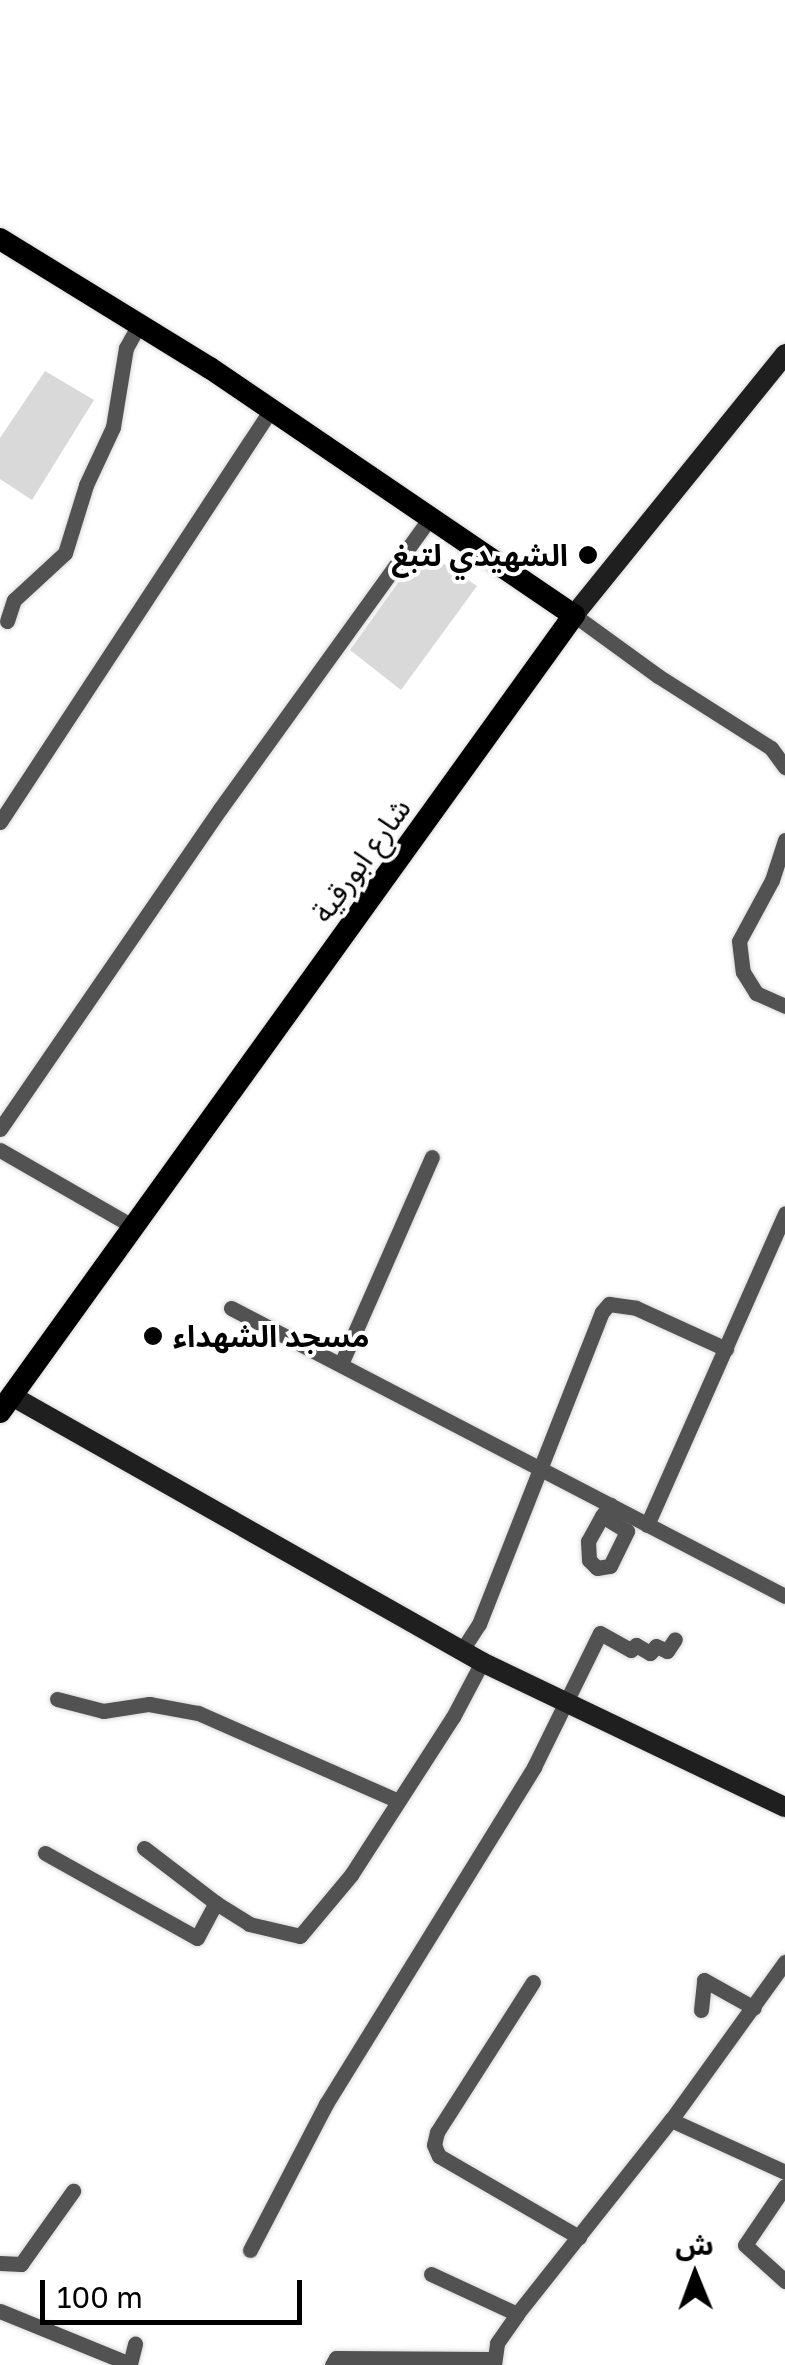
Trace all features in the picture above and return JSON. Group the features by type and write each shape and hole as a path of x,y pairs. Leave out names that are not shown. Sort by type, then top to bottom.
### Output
{"main road":[{"path":"0,239 140,322 574,615"},
{"name":"شارع ابورقية","path":"6,1404 574,615 785,354"},
{"path":"6,1404 482,1662 785,1808"}],"street":[{"path":"6,621 14,600 65,553 86,485 113,427 126,348 140,322"},
{"path":"0,822 271,409"},
{"path":"0,1129 220,808 430,518"},
{"path":"574,615 658,676 772,748 785,767"},
{"path":"785,840 772,880 739,942 743,972 756,993 785,1006"},
{"path":"0,1150 132,1226"},
{"path":"342,1364 432,1157"},
{"path":"647,1525 785,1213"},
{"path":"462,1650 479,1624 608,1304 636,1308 726,1350"},
{"path":"231,1308 542,1468 606,1511 647,1525 785,1596"},
{"path":"250,2250 326,2104 516,1797 600,1633 630,1650 636,1645 650,1653 656,1646 666,1652 675,1639"},
{"path":"144,1848 249,1924 300,1936 350,1875 453,1718 482,1662"},
{"path":"57,1699 103,1711 149,1704 198,1712 396,1800"},
{"path":"45,1853 198,1938 216,1903"},
{"path":"332,2365 336,2358 493,2362 496,2344 671,2120 785,1962"},
{"path":"701,2010 704,1980 754,2008"},
{"path":"533,1982 437,2132 434,2145 439,2156 579,2237"},
{"path":"671,2120 785,2172"},
{"path":"785,2186 745,2245 785,2281"},
{"path":"0,2263 21,2264 73,2191"},
{"path":"431,2274 518,2314"},
{"path":"0,2311 130,2364 135,2344"}],"shaded area":[{"path":"45,371 94,400 32,500 0,479 0,438"},
{"path":"422,549 477,586 401,690 350,650"}],"place":[{"name":"الشهيدي لتبغ","path":"588,555"},
{"name":"مسجد الشهداء","path":"153,1336"}]}
